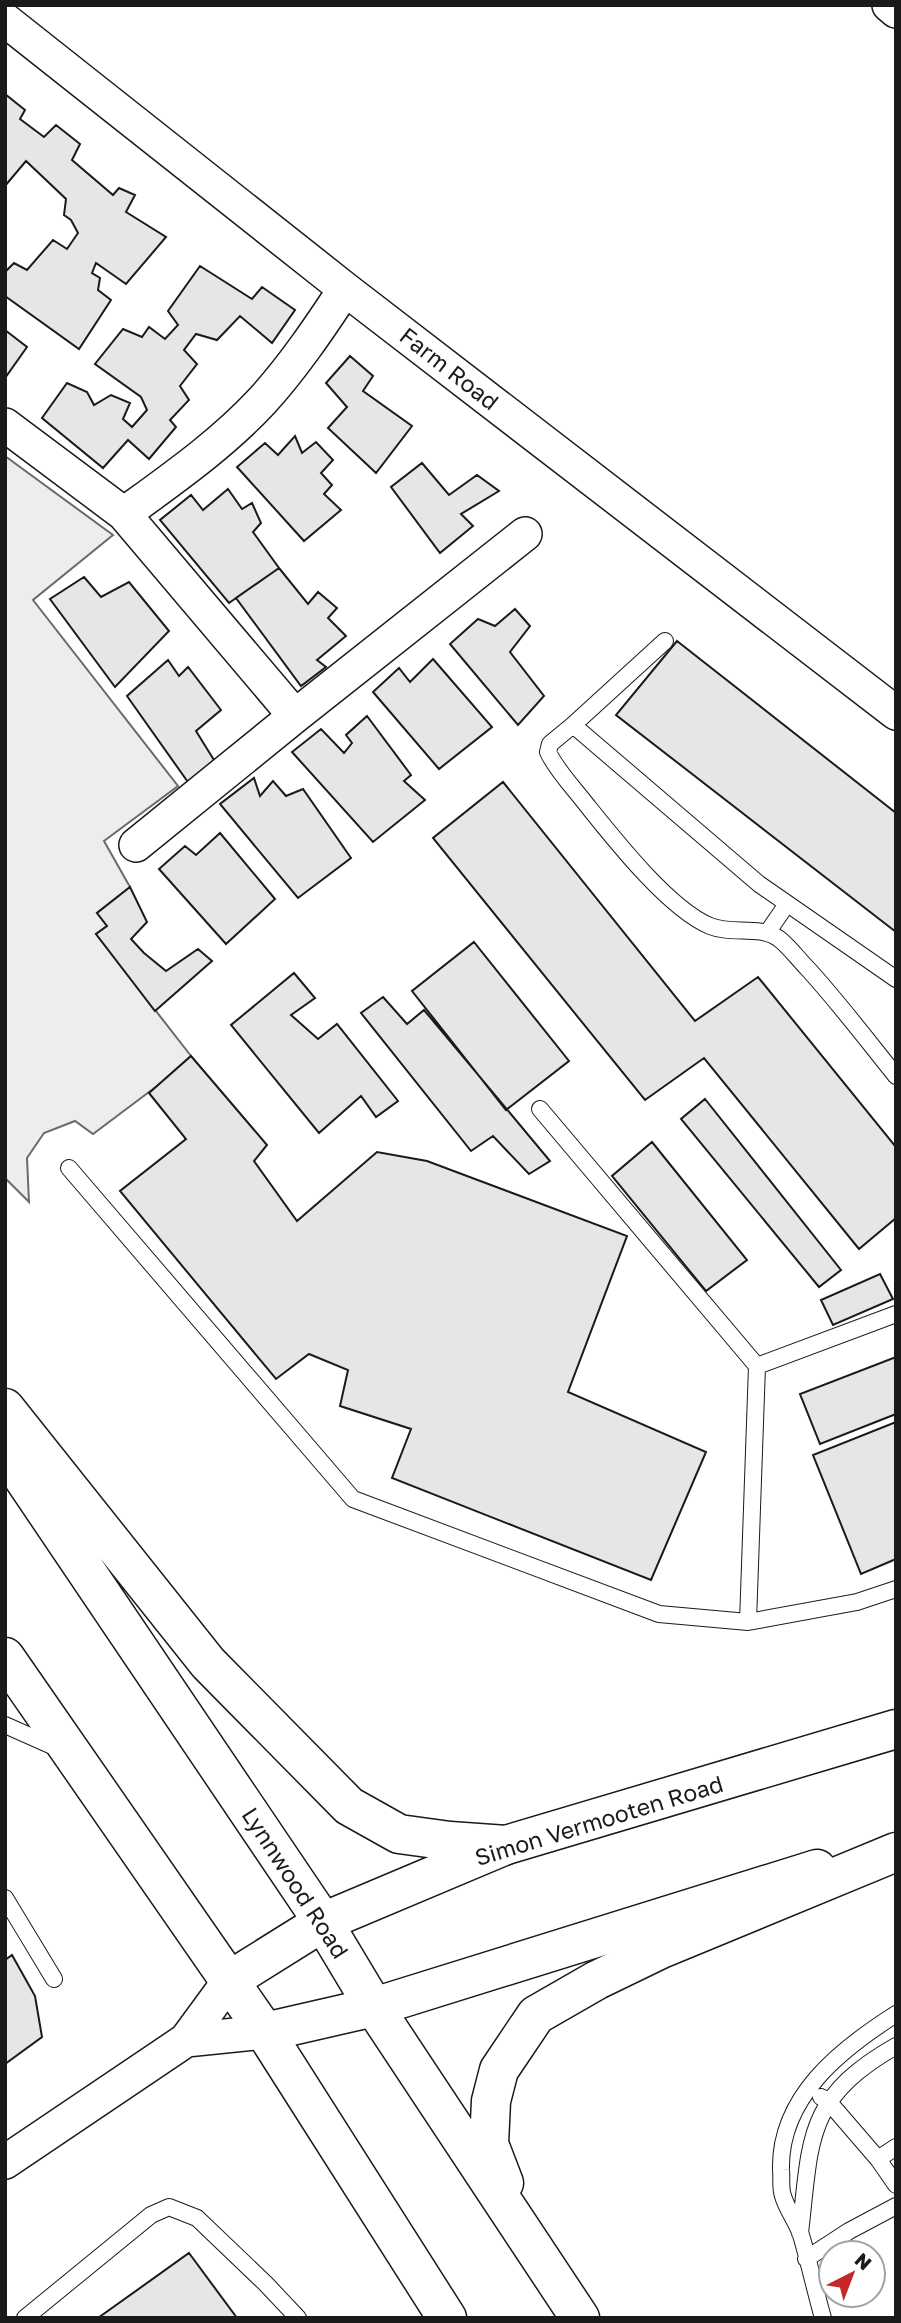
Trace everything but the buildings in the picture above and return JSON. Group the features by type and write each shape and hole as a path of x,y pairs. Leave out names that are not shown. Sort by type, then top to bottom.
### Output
{"main road":[{"path":"5,1408 208,1663 349,1806 399,1834 506,1845"},
{"name":"Lynnwood Road","path":"5,1451 323,1922 374,2007 580,2318"},
{"path":"5,1657 265,2032 447,2318"},
{"name":"Simon Vermooten Road","path":"230,1980 323,1922 506,1845 896,1730"},
{"name":"Simon Vermooten Road","path":"265,2032 374,2007 896,1844"},
{"path":"538,2254 499,2174 489,2144 491,2101 499,2070 536,2015 597,1980 662,1949 896,1852"}],"street":[{"path":"888,5 896,11"},
{"name":"Farm Road","path":"5,20 345,289 896,713"},
{"path":"124,514 206,453 263,400 317,332 345,289"},
{"path":"5,425 124,514 295,716"},
{"path":"136,845 524,534"},
{"name":"Simon Vermooten Road","path":"5,2162 186,2040 230,1980"},
{"name":"Simon Vermooten Road","path":"186,2040 265,2032"}],"lane":[{"path":"665,641 550,744 548,752 568,782 618,844 656,884 692,915 710,926 730,931 766,933 777,937 817,979 896,1076"},
{"path":"573,725 759,884 896,979"},
{"path":"766,933 787,904"},
{"path":"540,1109 757,1366 748,1622"},
{"path":"69,1168 353,1499 659,1614 748,1622 857,1602 896,1589"},
{"path":"757,1366 896,1314"},
{"path":"5,1725 74,1755"},
{"path":"5,1898 54,1979"},
{"path":"823,2318 800,2233 782,2195 781,2157 789,2122 806,2090 829,2063 857,2039 896,2014"},
{"path":"800,2233 807,2158 818,2121 828,2101 870,2061 896,2046"},
{"path":"806,2090 828,2101 878,2159 896,2185"},
{"path":"878,2159 896,2147"},
{"path":"806,2259 849,2231 896,2206"},
{"path":"25,2318 151,2215 169,2207 197,2218 298,2318"}],"shaded area":[{"path":"5,456 113,535 33,600 178,786 104,841 130,887 97,913 107,926 96,934 191,1056 157,1086 93,1134 75,1121 44,1133 27,1158 29,1202 5,1178"}]}
